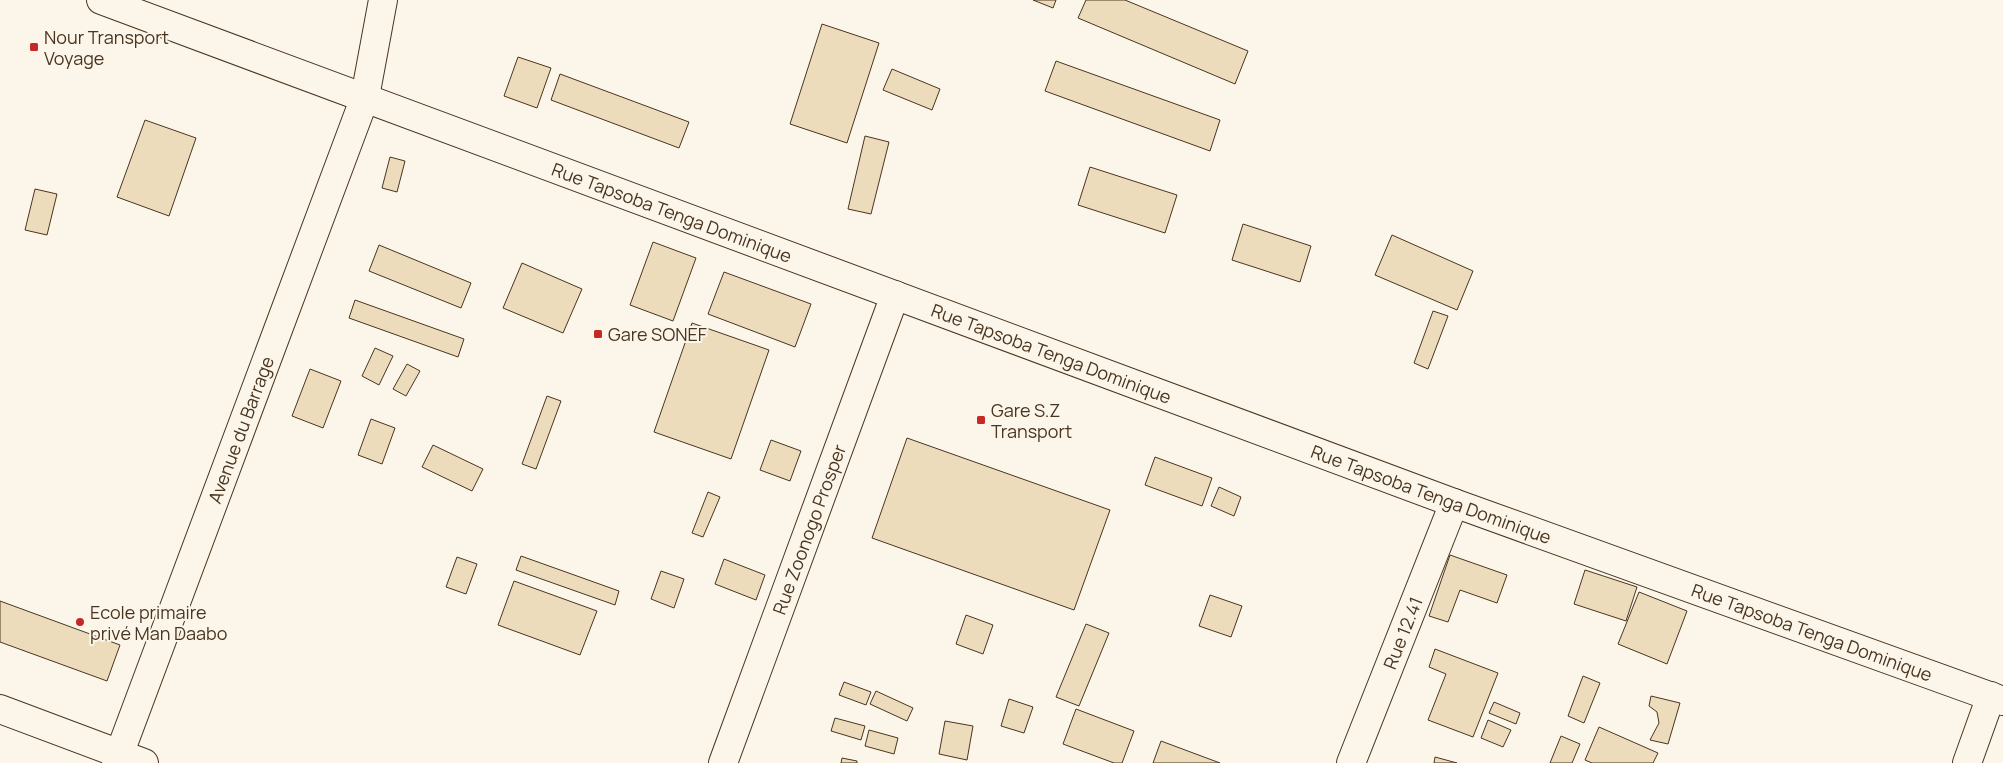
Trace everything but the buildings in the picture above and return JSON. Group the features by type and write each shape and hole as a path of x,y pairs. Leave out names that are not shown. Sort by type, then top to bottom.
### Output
{"street":[{"name":"Rue Tapsoba Tenga Dominique","path":"101,0 1454,503 1997,699"},
{"name":"Avenue du Barrage","path":"127,760 364,97 383,0"},
{"name":"Rue Zoonogo Prosper","path":"723,763 895,295"},
{"name":"Rue 12.41","path":"1351,763 1454,503"},
{"path":"1967,763 1997,699"},
{"path":"0,709 127,760"}],"place":[{"name":"Nour Transport Voyage","path":"34,47"},
{"name":"Gare SONEF","path":"598,334"},
{"name":"Gare S.Z Transport","path":"981,420"},
{"name":"Ecole primaire privé Man Daabo","path":"80,622"}]}
